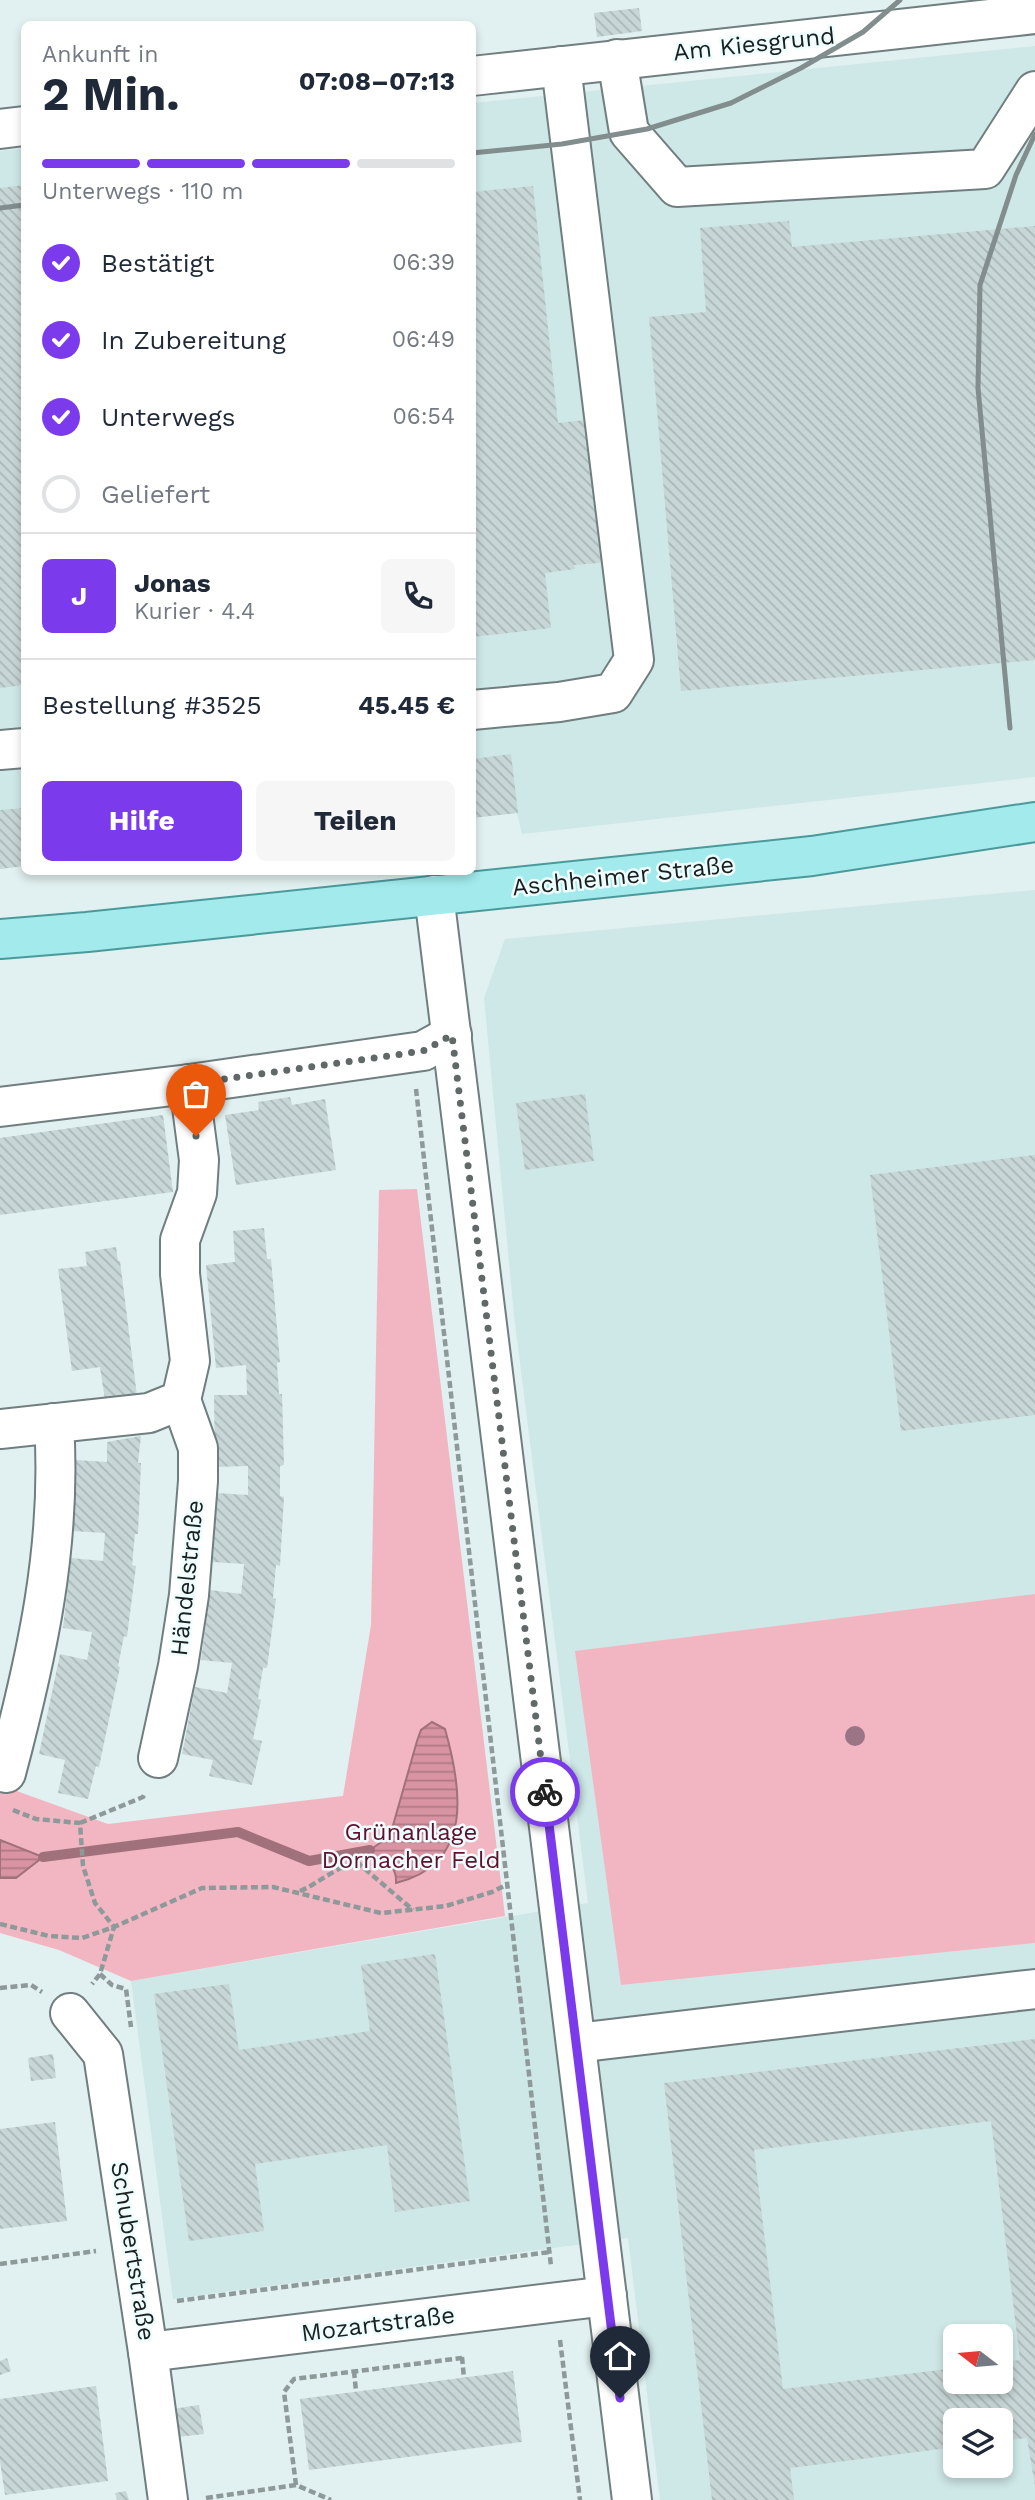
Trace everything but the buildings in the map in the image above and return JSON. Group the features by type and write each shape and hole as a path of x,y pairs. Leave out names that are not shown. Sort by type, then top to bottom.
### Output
{"main road":[{"name":"Aschheimer Straße","path":"0,939 812,856 1035,822"}],"street":[{"name":"Am Kiesgrund","path":"476,76 1035,14"},
{"path":"617,59 629,132 677,187 985,169 1035,91"},
{"path":"476,710 559,702 613,693 634,660 561,66"},
{"path":"0,129 21,126"},
{"path":"0,750 21,748"},
{"path":"435,895 437,1043 576,2043 632,2500"},
{"path":"0,1107 189,1084 437,1043"},
{"path":"0,1429 149,1413 181,1400 190,1362 180,1274 180,1240 197,1193 199,1160 189,1084"},
{"name":"Händelstraße","path":"158,1758 178,1666 189,1595 198,1481 198,1448 181,1400"},
{"path":"9,1791 33,1671 54,1539 58,1470 54,1423"},
{"path":"576,2043 1035,1989"},
{"name":"Schubertstraße","path":"70,2013 103,2054 148,2352 167,2500"},
{"name":"Mozartstraße","path":"148,2352 607,2296"}],"path":[{"path":"437,1043 426,1072 416,1088 579,2500"},
{"path":"9,1791 36,1819 80,1823 143,1797 158,1758"},
{"path":"80,1823 83,1866 95,1903 114,1927"},
{"path":"297,1891 314,1885 346,1864 358,1863 414,1910"},
{"path":"0,1924 48,1936 82,1938 114,1927 202,1888 273,1887 381,1913 446,1906 506,1885"},
{"path":"70,2013 100,1974 114,1927"},
{"path":"0,2264 132,2246"},
{"path":"141,2306 550,2252"},
{"path":"296,2485 285,2392 294,2379 462,2358"},
{"path":"194,2500 296,2485 331,2500"}],"shaded area":[{"path":"1035,46 1035,777 522,834 517,813 476,818 476,103"},
{"path":"21,148 21,866 0,869 0,151"},
{"path":"1035,890 1035,1594 576,1651 622,1985 1035,1943 1035,2500 660,2500 628,2238 173,2299 131,1981 588,1903 514,1315 484,998 505,939"},
{"path":"432,1722 445,1729 451,1752 458,1799 456,1821 450,1842 439,1859 421,1873 396,1883 392,1868 370,1858 370,1850 390,1836 421,1730"},
{"path":"0,1840 43,1857 16,1878 0,1878"}],"green space":[{"name":"Grünanlage Dornacher Feld","path":"417,1189 505,1916 131,1981 59,1950 0,1933 0,1785 108,1824 343,1796 371,1625 379,1190"},
{"path":"1035,1594 1035,1943 621,1985 575,1651"}],"waterway":[{"path":"43,1857 238,1832 309,1861 370,1850"}],"railway":[{"path":"476,153 562,144 647,129 731,103 801,68 863,32 900,0"},
{"path":"1010,728 978,388 980,285 1016,175 1035,134"},
{"path":"0,208 21,205"}],"way so far":[{"path":"196,1136 189,1084 423,1051 452,1035 545,1792"}],"route":[{"path":"545,1792 620,2398"}]}
